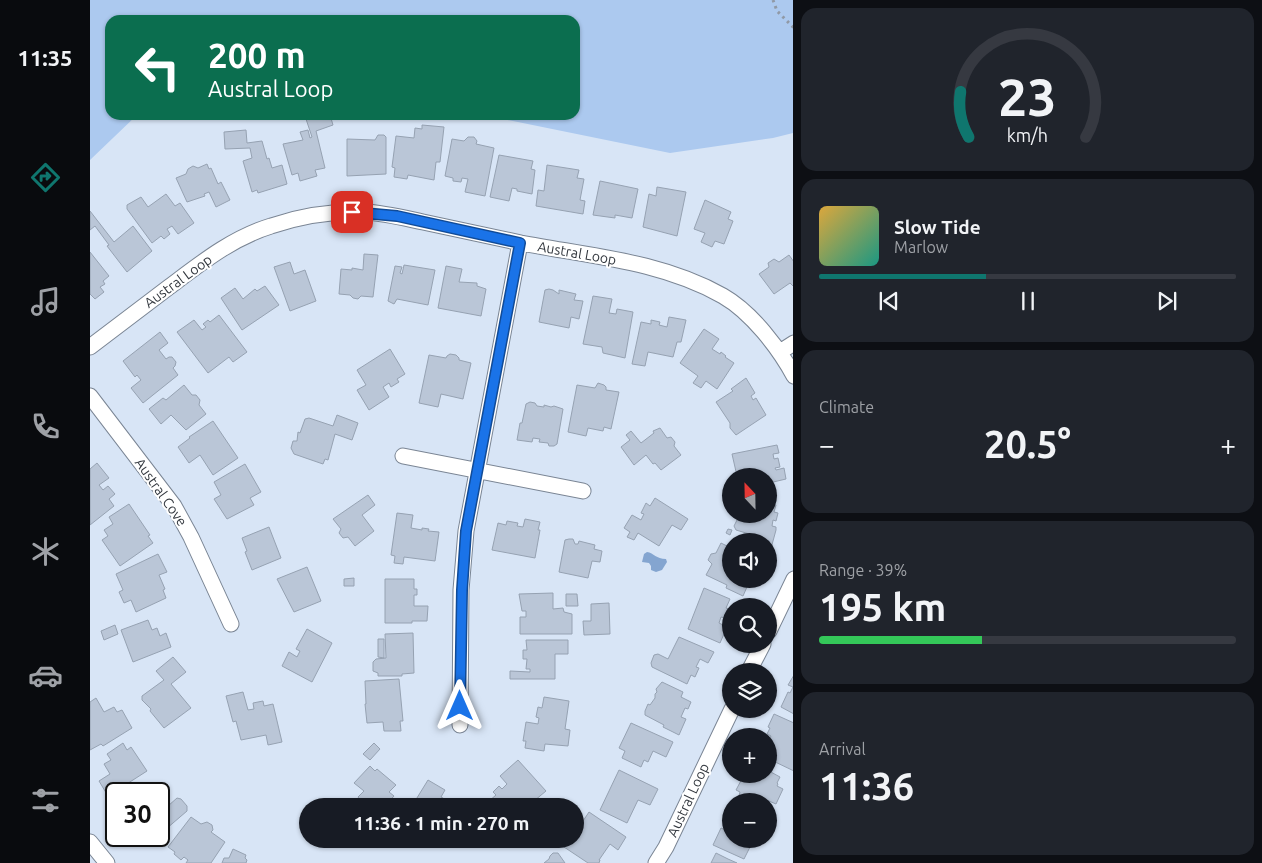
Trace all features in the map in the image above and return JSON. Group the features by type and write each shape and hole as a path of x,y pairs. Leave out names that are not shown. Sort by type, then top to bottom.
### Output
{"street":[{"name":"Austral Loop","path":"90,347 188,272 233,241 264,228 294,220 338,212 366,212 397,216 520,243 650,266 702,285 726,298 749,317 780,352 793,376"},
{"path":"460,725 464,548 520,243"},
{"path":"780,352 793,343"},
{"name":"Austral Cove","path":"90,396 178,512 231,624"},
{"path":"403,456 583,491"},
{"path":"777,614 793,579"},
{"name":"Austral Loop","path":"656,863 666,847 728,718"},
{"path":"90,842 107,863"}],"path":[{"path":"773,0 777,11 793,28"}],"shaded area":[{"path":"90,0 793,0 793,133 773,138 670,153 508,120 580,120 580,15 105,15 105,120 132,120 90,160"},
{"path":"647,552 666,559 667,562 662,570 656,572 651,570 649,563 642,562 644,554"}],"building":[{"path":"306,120 332,120 333,125 316,131 325,168 315,170 317,176 300,181 298,173 292,175 283,144 303,140 300,132 308,130 310,138 312,137"},
{"path":"422,125 444,127 440,162 436,162 434,180 408,175 407,179 394,177 395,168 392,167 396,136 414,138 415,128 422,129"},
{"path":"246,130 247,143 262,141 267,159 269,158 272,168 282,165 287,184 258,193 257,190 252,192 243,161 252,158 250,148 225,149 224,132"},
{"path":"378,135 386,137 386,174 347,176 347,139 375,140"},
{"path":"468,137 474,137 477,141 476,144 494,148 485,196 465,192 468,179 462,178 461,182 453,181 453,178 445,176 452,139 464,141"},
{"path":"499,155 533,161 531,169 535,170 532,194 512,188 509,201 490,197"},
{"path":"207,164 209,169 211,168 218,184 221,182 230,200 216,207 209,192 204,194 205,196 187,202 176,178 186,174 188,169 193,166 198,168"},
{"path":"547,165 579,170 577,178 584,179 580,200 585,201 583,214 536,206 538,190 544,191"},
{"path":"600,181 638,189 632,218 615,215 615,218 593,215"},
{"path":"657,187 686,192 677,236 643,227 649,194 656,196"},
{"path":"166,194 175,206 180,203 194,223 178,234 172,226 167,229 170,234 164,239 161,236 152,243 127,209 127,205 141,197 148,207"},
{"path":"705,200 731,212 728,219 733,221 724,244 715,241 712,247 701,242 705,233 694,229"},
{"path":"90,211 114,242 133,226 152,251 127,272 107,246 109,245 95,226 90,230"},
{"path":"90,252 109,276 103,281 105,284 100,287 104,292 95,299 90,294"},
{"path":"364,254 378,255 373,297 361,296 358,299 350,295 339,294 341,269 363,270"},
{"path":"789,255 793,261 793,286 790,283 774,294 759,274 769,267 768,263 774,259 779,262"},
{"path":"290,262 294,274 305,270 316,301 290,311 274,267"},
{"path":"404,265 435,270 428,305 397,299 394,304 388,301 395,266 402,267 400,273 402,274"},
{"path":"446,266 462,269 459,282 477,283 477,286 486,289 481,316 438,308"},
{"path":"265,286 279,305 242,330 221,298 235,288 243,299 255,289 257,291"},
{"path":"549,289 559,294 559,290 576,294 574,300 583,301 579,319 571,317 569,328 539,322 545,290"},
{"path":"593,296 612,299 609,313 616,314 617,309 633,312 625,358 603,353 602,347 583,344"},
{"path":"219,315 247,352 233,362 229,357 208,373 177,332 194,320 202,330 206,327 203,324 208,320 210,322"},
{"path":"669,317 686,320 681,342 677,342 673,357 648,352 645,366 632,364 641,322 651,324 651,320 660,322 659,325 667,327"},
{"path":"704,329 719,339 712,349 720,354 721,352 734,363 717,389 706,381 701,388 693,383 698,376 680,363"},
{"path":"160,332 168,343 159,350 166,359 172,357 176,362 173,368 178,375 143,403 131,388 141,380 137,375 135,377 123,361"},
{"path":"390,349 405,374 397,379 399,382 391,387 389,383 383,387 389,397 369,410 357,390 366,385 357,370"},
{"path":"450,354 456,355 459,360 471,363 463,399 441,394 438,407 419,403 429,355 446,358"},
{"path":"746,378 755,393 751,396 753,400 756,398 766,415 736,435 730,428 730,423 716,402 733,391 731,389"},
{"path":"598,383 604,385 606,390 619,392 611,429 604,427 603,431 588,428 586,436 568,432 577,385 595,388"},
{"path":"184,385 192,395 196,395 200,400 199,405 206,414 186,430 171,415 161,424 149,409 163,398 166,400"},
{"path":"530,402 535,403 537,406 554,406 563,409 557,444 554,446 539,442 540,439 533,438 532,442 517,440 526,404"},
{"path":"337,415 358,423 352,440 335,434 328,460 325,459 323,464 294,454 291,448 293,441 297,441 298,432 300,433 305,419 309,418 333,426"},
{"path":"213,421 238,458 213,475 200,455 189,463 178,447"},
{"path":"660,428 667,438 671,437 675,442 674,446 681,455 661,470 646,455 634,465 621,447 630,440 626,435 631,431 641,443 654,433 653,431"},
{"path":"777,445 779,453 773,454 774,459 778,458 780,467 735,468 732,454"},
{"path":"97,463 109,478 99,485 103,490 108,486 115,494 109,499 114,506 90,525 90,469"},
{"path":"245,464 261,492 250,498 254,505 227,519 214,499 221,495 214,482"},
{"path":"784,468 786,479 778,481 778,470"},
{"path":"368,495 375,505 362,515 374,531 355,546 348,537 343,538 339,533 341,529 333,519"},
{"path":"655,498 688,519 681,530 672,525 659,546 638,533 634,540 627,537 630,532 624,528 632,515 641,520 644,514 641,513 646,503 650,506"},
{"path":"129,504 150,535 148,536 153,543 120,566 102,540 108,536 104,530 113,524 109,517"},
{"path":"397,513 413,515 411,528 429,529 428,531 439,532 435,561 404,557 403,564 394,563 395,556 391,555"},
{"path":"525,519 540,522 535,558 492,550 498,523 506,525 507,521 518,523 517,526 523,527"},
{"path":"736,523 772,523 772,526 776,527 776,530 775,533 746,533 736,530 734,526"},
{"path":"269,527 281,558 252,570 242,538"},
{"path":"728,529 732,530 731,533 726,533"},
{"path":"573,539 575,544 578,544 579,541 595,545 594,549 602,551 600,562 592,561 588,578 559,572 565,540"},
{"path":"722,544 722,583 706,575 712,564 708,560 711,554 716,553"},
{"path":"158,554 167,572 159,575 165,589 163,590 166,598 136,612 131,600 124,603 119,592 123,590 116,574"},
{"path":"307,567 321,601 294,612 277,579"},
{"path":"354,578 354,586 344,586 344,579"},
{"path":"385,579 414,579 414,589 417,589 417,595 414,595 414,606 428,606 427,621 385,623"},
{"path":"704,588 728,598 722,598 722,617 719,623 722,624 720,643 688,629"},
{"path":"726,588 746,588 743,596"},
{"path":"553,593 553,609 563,608 564,612 572,614 572,634 520,634 520,617 526,617 526,611 522,611 519,594"},
{"path":"566,594 577,594 578,606 566,606"},
{"path":"609,603 610,634 584,635 583,621 591,621 591,604"},
{"path":"148,620 152,630 157,628 160,636 166,633 171,647 133,662 121,630"},
{"path":"115,625 118,634 104,640 101,631"},
{"path":"307,629 332,643 312,682 282,666 289,652 297,657 300,651 296,649"},
{"path":"413,633 414,673 402,674 402,676 378,676 378,673 373,671 373,662 376,659 386,658 385,634"},
{"path":"679,637 714,652 708,663 700,659 696,667 699,668 695,677 691,675 687,684 652,667 651,663 654,655 658,654 668,659"},
{"path":"378,639 384,639 384,658 378,657"},
{"path":"526,640 568,640 568,654 555,654 555,679 510,679 510,671 530,672 530,669 526,669 527,659 523,659 523,650 527,650"},
{"path":"173,657 186,672 171,684 191,708 164,728 150,711 151,709 142,700 142,696 164,680 156,671"},
{"path":"793,677 793,687 788,685"},
{"path":"399,679 403,721 400,721 401,731 384,731 383,722 367,723 365,681"},
{"path":"662,682 683,692 681,697 691,702 688,709 685,708 681,717 686,719 679,735 645,715 648,704 650,705 655,698 656,689"},
{"path":"793,687 793,713 781,707 788,692 790,693"},
{"path":"243,692 248,710 254,709 253,703 263,701 264,706 273,704 282,742 268,745 266,735 241,740 236,721 233,722 226,696"},
{"path":"544,697 569,701 565,729 570,730 568,746 545,744 544,751 525,748 526,741 523,741 526,722 538,724 539,718 536,717 538,707 542,708"},
{"path":"96,698 104,712 114,707 117,712 122,710 132,728 103,746 101,744 90,750 90,702"},
{"path":"777,715 793,723 793,771 777,763 777,728 768,727 772,718 777,718"},
{"path":"631,723 673,742 666,757 653,751 648,762 644,760 641,767 622,758 625,751 619,748"},
{"path":"123,743 127,750 131,747 147,771 130,782 105,782 105,791 99,781 110,774 104,764 111,760 107,754"},
{"path":"374,743 380,749 370,760 363,754"},
{"path":"518,760 546,791 538,798 493,798 496,795 493,792 499,786 502,789 507,784 500,776"},
{"path":"370,766 375,771 377,769 396,785 389,792 394,796 392,798 359,798 364,791 354,783"},
{"path":"619,770 658,789 650,805 638,800 627,823 600,810"},
{"path":"428,780 445,790 441,797 443,798 417,798"},
{"path":"740,783 777,783 777,786 783,789 777,802 777,793 740,793 736,790"},
{"path":"177,798 181,799 187,806 187,811 170,826 170,804"},
{"path":"589,812 626,837 618,850 610,844 599,860 599,863 588,863 566,848 584,848 584,820"},
{"path":"191,817 201,824 207,822 212,825 213,830 211,832 225,842 211,863 186,863 188,860 184,857 181,860 174,854 175,852 168,847 170,847"},
{"path":"721,828 722,848 750,848 744,859 713,845"},
{"path":"233,849 246,855 246,863 222,863 224,858 229,858"},
{"path":"553,853 558,853 565,863 544,863"},
{"path":"716,853 728,859 737,863 711,863"}],"route":[{"path":"352,212 397,216 520,243 466,531 462,590 460,706"}]}
